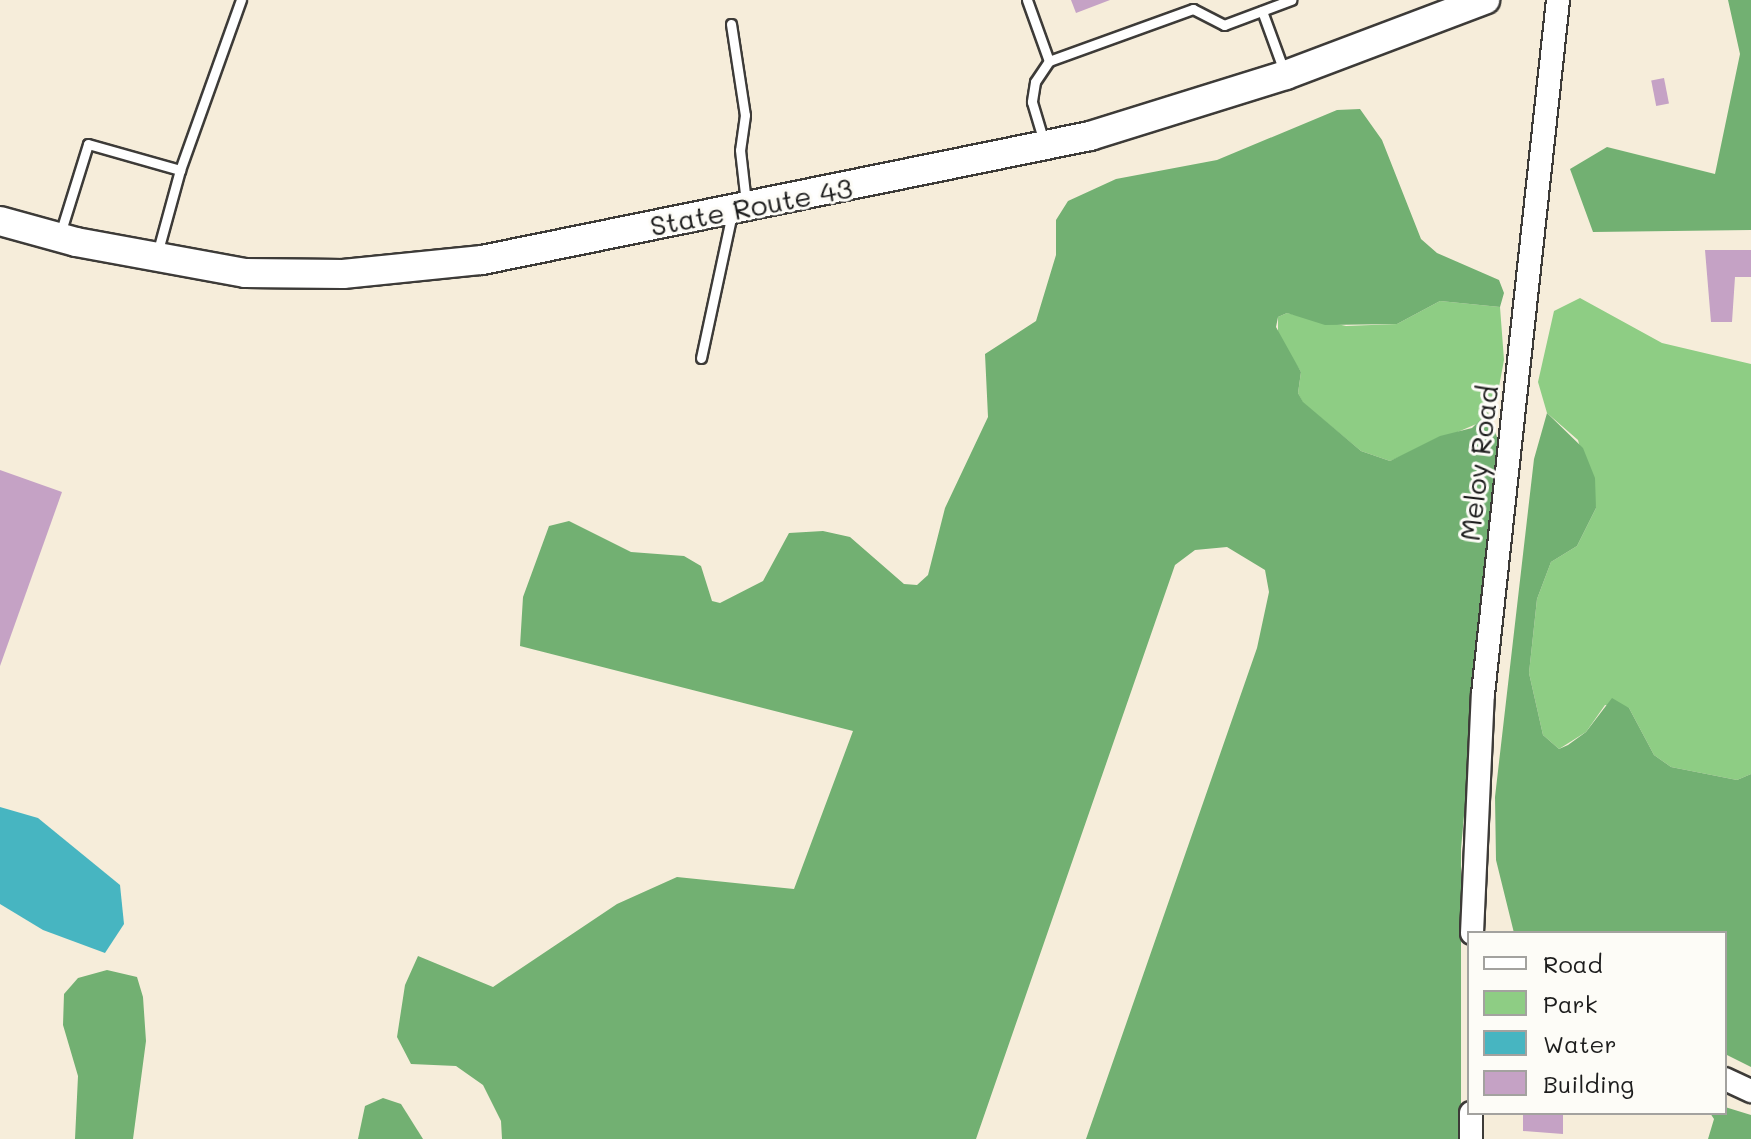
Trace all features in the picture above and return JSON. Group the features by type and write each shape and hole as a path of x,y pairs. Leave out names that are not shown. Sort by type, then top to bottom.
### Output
{"main road":[{"name":"State Route 43","path":"0,221 59,238 155,259 292,276 408,269 482,260 1045,145 1188,108 1286,75 1485,0"}],"street":[{"name":"Meloy Road","path":"1472,931 1483,694 1558,0"},
{"path":"1727,1080 1751,1091"},
{"path":"1471,1115 1471,1139"}],"lane":[{"path":"155,259 180,170 241,0"},
{"path":"1027,0 1049,61"},
{"path":"1045,145 1032,102 1035,82 1049,61 1193,9 1201,0"},
{"path":"1193,9 1224,25 1291,0"},
{"path":"1262,11 1286,75"},
{"path":"701,358 740,209 745,115 731,24"},
{"path":"59,238 88,144 180,170"}],"green space":[{"path":"1728,0 1751,0 1751,230 1593,232 1570,169 1607,147 1715,174 1740,54"},
{"path":"1360,109 1382,140 1421,239 1437,253 1499,280 1504,293 1500,307 1440,301 1397,324 1325,325 1287,313 1278,317 1276,327 1301,372 1298,393 1303,402 1361,451 1390,461 1440,436 1472,428 1488,412 1498,440 1461,849 1461,1139 1086,1139 1257,648 1269,592 1265,570 1227,547 1195,550 1175,565 976,1139 502,1139 501,1121 483,1085 456,1066 411,1064 397,1037 405,985 418,956 493,987 617,904 677,877 794,889 853,731 520,646 523,597 549,526 569,521 631,552 684,556 701,566 712,601 720,603 763,581 789,533 823,531 850,537 904,584 917,585 928,575 945,508 988,417 985,354 1036,321 1056,255 1056,220 1068,201 1116,179 1217,160 1337,110"},
{"path":"1580,298 1662,343 1751,364 1751,774 1737,780 1671,767 1654,755 1629,708 1605,705 1586,732 1559,749 1543,735 1529,673 1537,599 1551,562 1577,546 1596,508 1578,440 1547,413 1538,382 1554,311"},
{"path":"1440,301 1500,307 1504,360 1498,392 1481,422 1390,461 1361,451 1303,403 1298,393 1301,372 1278,336 1278,317 1287,313 1346,326 1397,324"},
{"path":"1547,413 1583,448 1595,478 1596,508 1577,546 1551,562 1537,599 1529,673 1543,735 1559,749 1568,745 1586,732 1612,698 1629,708 1654,755 1671,767 1737,780 1751,774 1751,1067 1727,1055 1727,931 1514,931 1496,860 1495,797 1534,459"},
{"path":"107,970 137,977 143,997 146,1041 133,1139 75,1139 78,1076 63,1025 64,994 78,978"},
{"path":"383,1098 401,1104 423,1139 358,1139 365,1106"},
{"path":"1727,1108 1751,1115 1751,1139 1708,1139 1714,1119 1711,1115 1727,1115"}],"water":[{"path":"0,807 38,818 120,885 124,924 105,953 43,930 0,904"}],"building":[{"path":"1071,0 1110,0 1076,13"},
{"path":"1664,78 1669,104 1656,106 1651,80"},
{"path":"1705,250 1751,250 1751,277 1735,277 1732,322 1711,322"},
{"path":"0,470 62,492 0,666"},
{"path":"1523,1115 1563,1115 1563,1134 1523,1131"}]}
